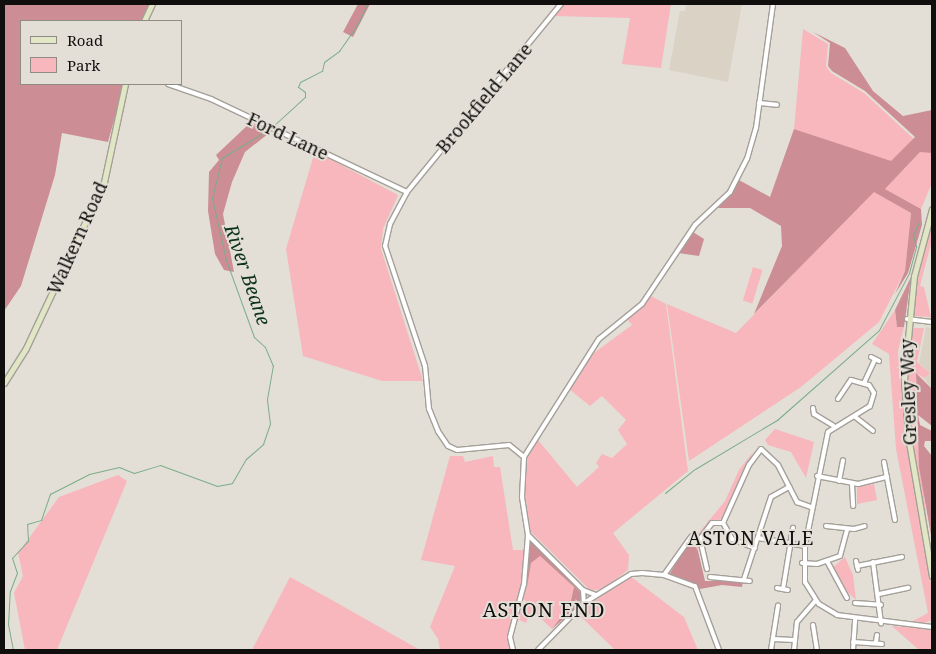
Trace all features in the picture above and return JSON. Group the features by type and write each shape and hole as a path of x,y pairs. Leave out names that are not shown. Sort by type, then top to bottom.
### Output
{"street":[{"path":"144,20 152,4"},
{"name":"Brookfield Lane","path":"524,457 509,445 454,449 431,417 425,366 386,252 390,224 407,192 561,4"},
{"path":"513,650 510,637 524,584 528,535 522,497 524,457 599,340 642,304 695,225 730,192 750,150 759,103 773,4"},
{"name":"Walkern Road","path":"4,384 37,325 104,182 126,85"},
{"name":"Ford Lane","path":"171,85 211,99 407,192"},
{"path":"759,103 777,105"},
{"name":"Gresley Way","path":"932,209 914,276 906,327 908,436 932,576"},
{"path":"907,319 932,322"},
{"path":"864,382 875,359"},
{"path":"839,396 849,380 864,382 872,389 874,400 854,416 834,426 824,443 802,564 804,582 815,600 828,611 855,619 932,627"},
{"path":"813,408 812,415 834,426"},
{"path":"854,416 872,430 873,424"},
{"path":"723,522 749,466 761,449 778,464 797,502 811,507"},
{"path":"839,481 843,460"},
{"path":"883,465 887,477 893,518"},
{"path":"817,476 852,484 887,477"},
{"path":"852,484 851,499 853,506"},
{"path":"744,579 771,497 789,487"},
{"path":"723,522 732,539 755,548"},
{"path":"708,569 700,539 712,523 723,522"},
{"path":"829,525 860,530 865,526"},
{"path":"783,590 792,544 793,528"},
{"path":"802,564 827,561 843,553 848,529"},
{"path":"528,535 583,590 597,595"},
{"path":"664,575 691,537"},
{"path":"758,538 805,546"},
{"path":"857,566 899,557"},
{"path":"827,561 844,597"},
{"path":"873,562 881,605 881,623"},
{"path":"538,650 584,603 631,574 664,575 698,590 719,650"},
{"path":"710,577 750,581"},
{"path":"777,588 788,590"},
{"path":"583,590 584,603"},
{"path":"879,594 905,590"},
{"path":"794,650 793,640 797,622 815,600"},
{"path":"855,603 862,606 881,605"},
{"path":"771,650 778,606"},
{"path":"853,650 855,619"},
{"path":"769,620 775,620"},
{"path":"927,626 932,622"},
{"path":"816,628 818,650"},
{"path":"876,642 877,635"},
{"path":"774,639 793,640"},
{"path":"853,642 876,642 882,644"}],"shaded area":[{"path":"4,4 149,4 142,20 20,20 20,85 124,85 108,142 62,133 55,175 21,286 4,311"},
{"path":"358,4 370,4 353,37 343,32"},
{"path":"686,4 742,4 728,82 669,70 680,11 685,11"},
{"path":"813,32 845,48 873,91 903,116 932,110 932,153 920,152 885,189 921,209 922,225 908,273 895,294 905,271 911,213 874,192 754,314 782,246 781,226 750,208 718,208 739,180 770,197 794,129 891,161 915,137 865,91 832,71 828,66 830,43"},
{"path":"250,123 273,130 245,152 232,182 223,214 234,272 224,270 215,254 208,211 209,172 219,160 216,155"},
{"path":"693,232 704,239 699,256 678,253"},
{"path":"911,277 904,327 897,327 895,310"},
{"path":"926,327 932,328 932,389 924,378 929,372 919,363"},
{"path":"916,373 932,389 932,426 918,415 920,425 932,431 932,441 925,441 924,446 932,456 932,541 919,467"},
{"path":"695,531 693,543 698,551 705,581 743,581 742,587 722,585 700,589 669,575"},
{"path":"530,539 582,594 579,605 552,629 570,605 574,587 540,556 531,563 527,587"}],"green space":[{"path":"564,4 671,4 661,68 622,64 630,18 553,16"},
{"path":"803,29 828,44 826,66 831,73 864,93 914,139 892,162 794,129"},
{"path":"931,150 932,183 921,209 885,189 920,152"},
{"path":"315,151 398,195 383,229 381,249 423,381 382,381 303,356 286,249"},
{"path":"874,191 911,213 905,271 879,322 801,387 689,461 667,304 736,333"},
{"path":"932,224 932,240 920,286 924,287 931,317 912,316 922,253"},
{"path":"753,267 763,270 752,303 743,300"},
{"path":"651,296 666,304 688,471 613,533 629,555 628,570 605,588 591,591 530,531 525,492 527,455 538,440 577,487 599,467 596,463 602,454 612,458 627,444 618,430 626,420 602,396 590,406 569,389 594,353 632,325 627,319"},
{"path":"895,310 897,327 904,327 898,351 906,440 932,589 932,620 923,624 909,623 928,613 896,449 889,354 872,344"},
{"path":"909,328 924,328 917,362 930,373 924,378 916,373 915,419 932,564 910,433 906,367 915,352 909,352"},
{"path":"775,429 814,442 806,478 791,452 768,445 765,440"},
{"path":"753,452 722,519 710,523 694,542 700,545 698,551 693,540 725,501 739,470"},
{"path":"450,456 463,456 465,462 493,456 494,467 500,467 513,550 525,550 520,594 508,632 511,650 440,650 438,639 430,627 455,566 421,560"},
{"path":"118,475 127,481 57,650 25,650 14,593 23,576 18,553 59,497"},
{"path":"874,484 877,500 857,504 857,487"},
{"path":"540,556 574,587 570,605 552,629 534,612 534,605 526,623 517,619 526,601 523,599 531,563"},
{"path":"845,557 853,575 856,600 841,586 831,569"},
{"path":"630,576 684,617 698,650 615,650 577,613"},
{"path":"290,577 339,604 420,650 252,650"},
{"path":"892,626 932,629 932,650 919,650"}],"waterway":[{"name":"River Beane","path":"272,127 305,97 305,92 298,87 300,82 322,71 324,62 339,51 358,24 367,4"},
{"name":"River Beane","path":"13,650 8,625 10,591 17,573 12,558 28,541 27,524 41,520 50,494 89,474 119,467 134,473 160,465 217,486 232,483 246,459 263,444 270,424 267,399 273,366 265,347 254,337 226,260 212,198 222,158 269,129"},
{"path":"665,493 695,469 777,420 879,330 909,273 916,246 913,235 919,222"}],"district":[{"name":"ASTON VALE","path":"751,539"},
{"name":"ASTON END","path":"544,609"}]}
